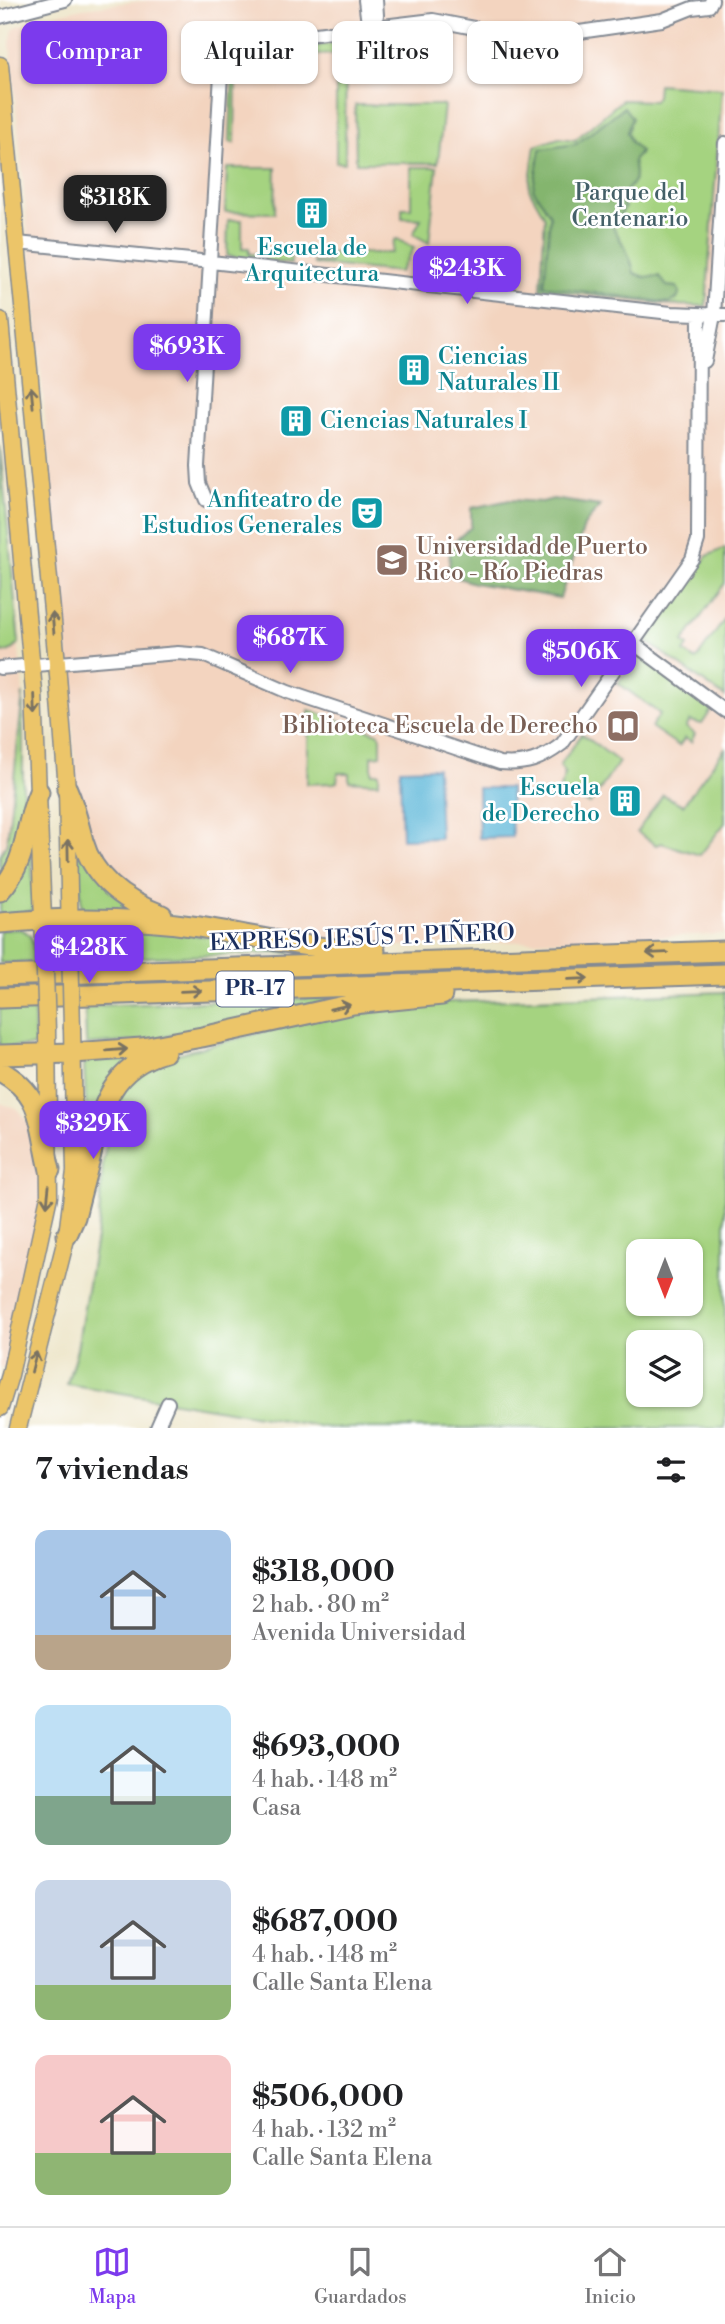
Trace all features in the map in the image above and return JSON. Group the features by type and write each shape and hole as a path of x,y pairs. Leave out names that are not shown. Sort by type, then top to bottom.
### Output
{"highway":[{"path":"67,789 78,816 83,842 94,867 103,878 131,902 200,927"},
{"path":"0,891 13,876 23,853 31,810 39,792"},
{"path":"0,923 42,919 127,918 305,945 364,951 408,951 473,960"},
{"name":"EXPRESO JESÚS T. PIÑERO","path":"0,976 725,951"},
{"name":"EXPRESO JESÚS T. PIÑERO","path":"0,998 725,974"},
{"path":"0,1055 142,1048 353,1004 455,994 509,981"},
{"path":"67,1235 75,1217 102,1111 115,1084 143,1060 202,1037"},
{"path":"0,1071 22,1085 34,1100 50,1170"}],"main road":[{"path":"0,65 67,789 75,1171 67,1235 18,1428"},
{"path":"0,320 32,665 39,792 50,1170 45,1218 5,1374 0,1408"},
{"path":"11,440 36,438"}],"street":[{"path":"0,17 65,0"},
{"path":"365,0 370,21"},
{"path":"376,0 376,21"},
{"path":"453,22 531,38 662,20 692,8 709,6 715,0 725,5"},
{"path":"206,500 198,466 222,58 232,44 332,32"},
{"path":"700,385 720,315 725,143"},
{"path":"17,243 699,315 720,315"},
{"path":"0,668 178,653 203,655 288,692 500,763 521,765 540,759 562,744 696,551 699,315"},
{"path":"633,643 725,711"},
{"path":"157,1428 167,1403"}],"shaded area":[{"name":"Universidad de Puerto Rico - Río Piedras","path":"150,0 725,0 725,934 373,947 175,915 146,904 102,867 77,796 68,662 10,43 13,30 21,25 21,84 167,84 167,21 33,21 84,8"},
{"path":"0,447 23,693 7,843 0,855"},
{"path":"0,1103 18,1109 35,1130 43,1168 41,1210 6,1368 0,1367"}],"green space":[{"path":"332,44 332,54 318,55 318,45"},
{"path":"232,84 236,84 235,143 230,142"},
{"path":"336,84 346,84 345,163 336,162"},
{"name":"Parque del Centenario","path":"658,84 722,89 706,306 671,305 541,289 545,217 529,189 535,146 559,138 575,140 622,100 654,101"},
{"path":"355,105 444,105 438,163 356,163"},
{"path":"624,107 632,118 627,132 631,142 641,152 633,161 634,179 619,200 625,207 613,227 634,273 644,277 659,276 667,286 677,287 680,293 676,300 669,303 544,286 550,215 533,189 540,149 576,144"},
{"path":"411,167 437,167 429,243 413,234 421,219 402,218 402,208 411,208"},
{"path":"227,168 276,168 275,213 225,212"},
{"path":"228,220 242,220 242,248 249,248 249,254 291,254 291,264 227,256"},
{"path":"394,240 414,248 400,272 313,262 330,262 330,253 392,253"},
{"path":"0,446 19,643 14,649 4,653 0,650"},
{"path":"553,499 600,506 585,524 560,598 474,583 449,575 450,545 471,527 471,508 510,500 542,502"},
{"path":"725,548 725,583 683,642 688,646 684,652 696,660 725,619 725,697 646,641 707,556"},
{"path":"642,657 712,709 702,724 690,721 686,727 695,734 691,742 685,738 679,746 651,727 660,714 618,683 635,658 639,660"},
{"path":"23,693 23,807 20,837 0,879 0,855 7,843"},
{"path":"309,710 378,733 381,737 381,755 372,756 372,773 379,773 379,783 349,781 349,773 338,773 337,782 307,784"},
{"path":"582,734 619,762 590,804 559,792 565,774 560,765"},
{"path":"725,748 725,823 700,855 661,843 656,845 637,832 663,795 683,805"},
{"path":"76,831 131,907 128,913 82,912"},
{"path":"28,857 32,857 33,908 31,911 0,916 0,900"},
{"path":"86,927 127,927 289,946 291,953 84,959 83,930"},
{"path":"20,929 31,938 33,962 0,963 0,930"},
{"path":"725,992 725,1428 330,1428 67,1384 77,1349 99,1220 103,1161 114,1112 125,1082 169,1056 368,1005"},
{"path":"346,997 151,1040 87,1045 86,1041 85,1006"},
{"path":"34,1007 33,1046 0,1047 0,1008"},
{"path":"138,1056 88,1140 84,1065 91,1060"}],"water":[{"path":"437,768 440,838 402,839 400,769"},
{"path":"478,788 510,788 512,837 479,838"}],"place":[{"name":"Escuela de Arquitectura","path":"312,213"},
{"name":"Ciencias Naturales II","path":"414,370"},
{"name":"Ciencias Naturales I","path":"296,421"},
{"name":"Anfiteatro de Estudios Generales","path":"367,513"},
{"name":"Universidad de Puerto Rico - Río Piedras","path":"392,560"},
{"name":"Biblioteca Escuela de Derecho","path":"623,726"},
{"name":"Escuela de Derecho","path":"625,801"}]}
